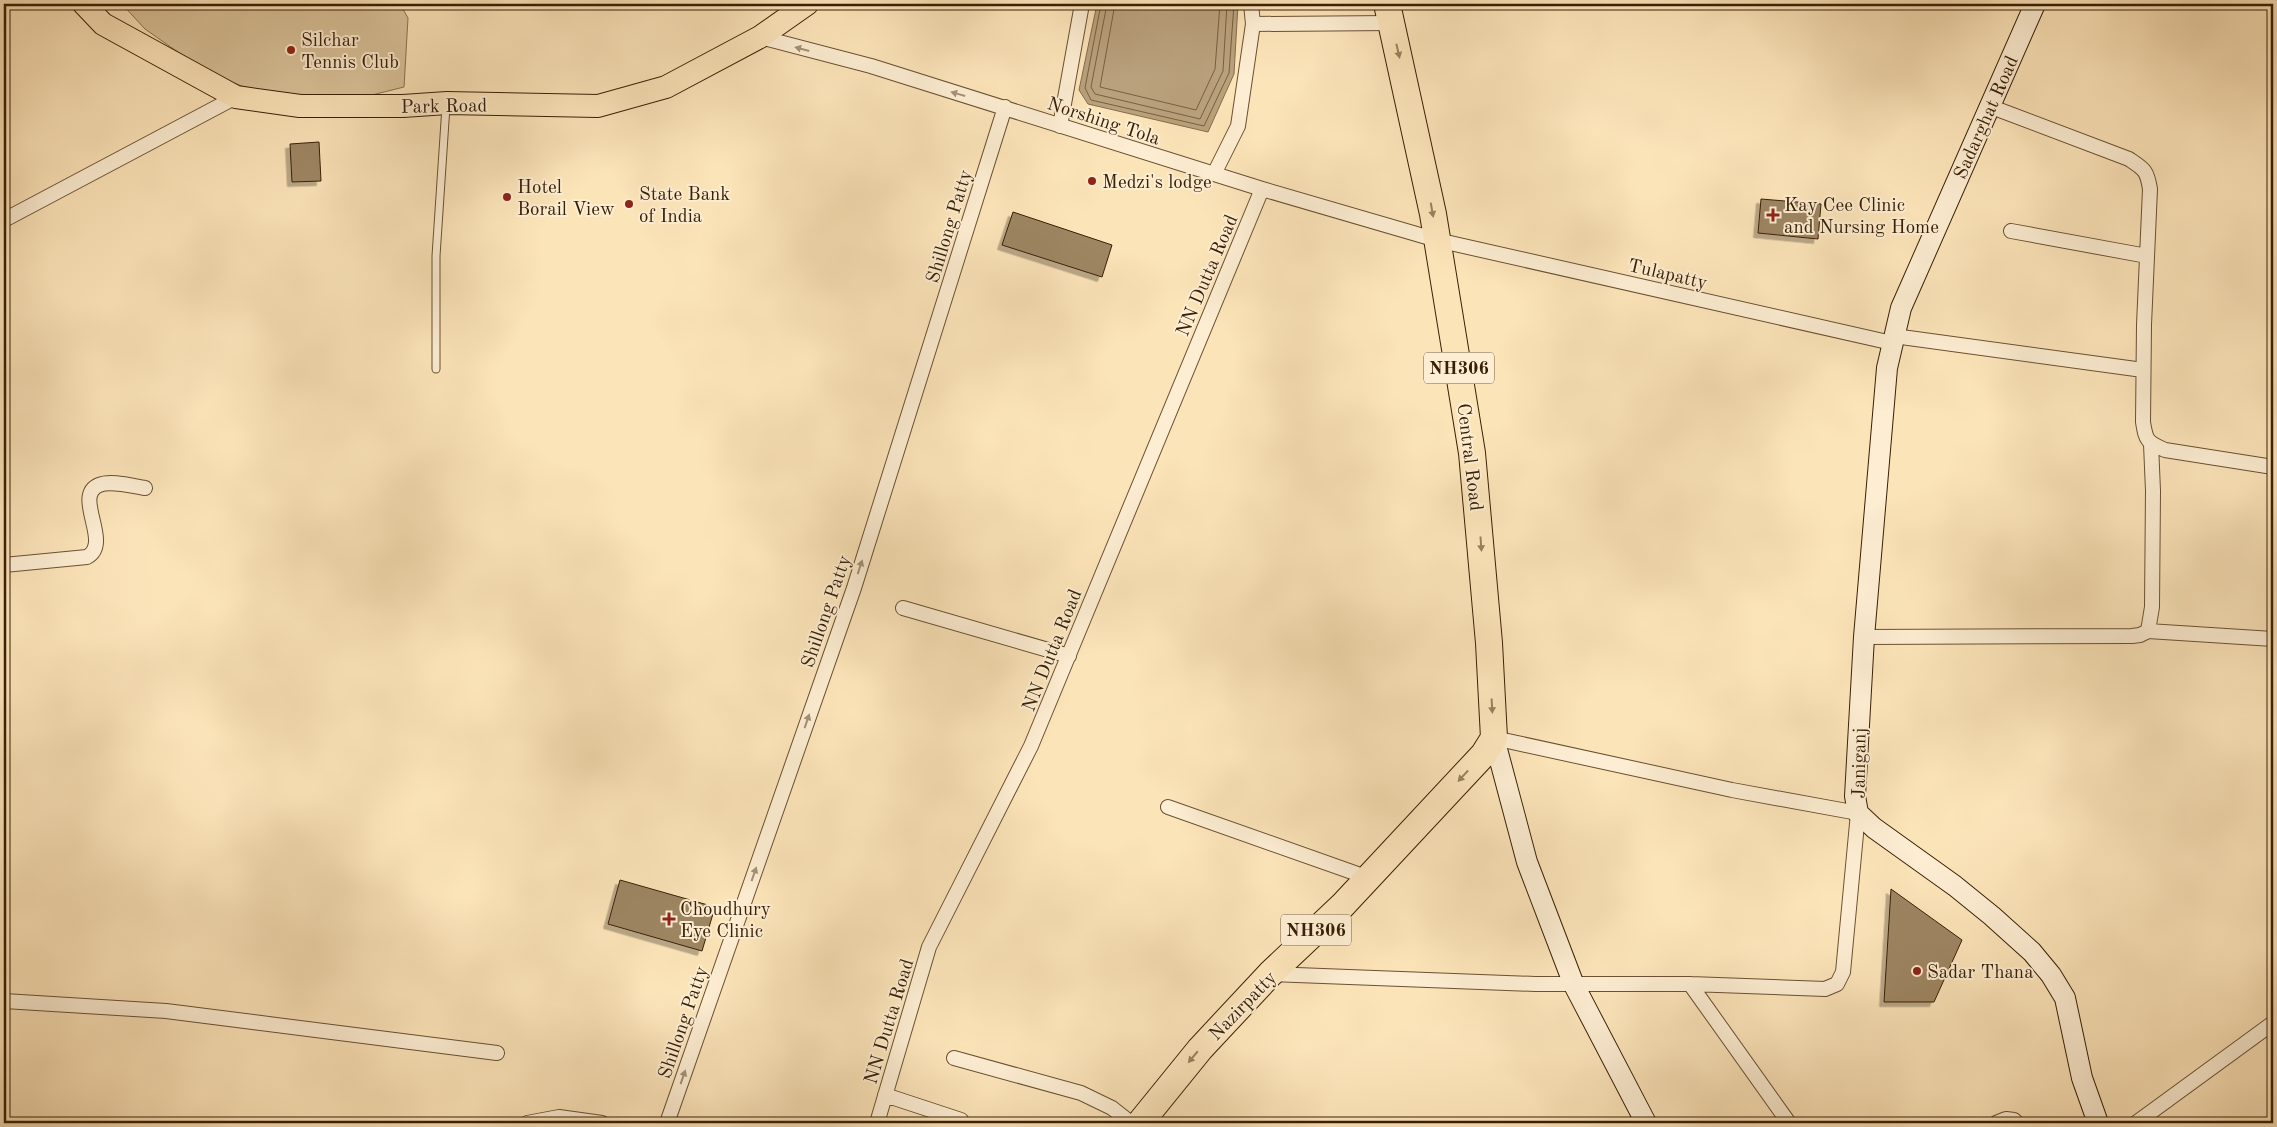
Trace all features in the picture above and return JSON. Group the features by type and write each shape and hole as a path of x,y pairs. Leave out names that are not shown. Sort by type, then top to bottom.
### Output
{"highway":[{"name":"Central Road","path":"1389,13 1416,129 1472,453 1488,633 1494,738"},
{"name":"Nazirpatty","path":"1140,1123 1200,1049 1270,974 1369,878 1484,754 1494,738"}],"main road":[{"name":"Park Road","path":"84,4 103,24 236,97 300,106 403,106 446,103 598,106 666,87 760,37 807,4"}],"street":[{"path":"1060,126 1082,4"},
{"path":"1214,174 1238,126 1253,24 1251,4"},
{"name":"Sadarghat Road","path":"1893,340 1901,308 2035,4"},
{"path":"1253,24 1389,13"},
{"name":"Norshing Tola","path":"760,37 871,66 1262,189 1436,240"},
{"path":"4,220 236,97"},
{"path":"1989,106 2129,159 2148,175 2150,189 2143,370 2143,422 2146,438 2150,444 2153,491 2152,607 2148,631"},
{"name":"Shillong Patty","path":"667,1123 854,588 1005,107"},
{"name":"NN Dutta Road","path":"877,1123 930,947 1008,794 1069,656 1262,189"},
{"path":"2011,231 2146,256"},
{"name":"Tulapatty","path":"1436,240 1893,340 2143,370"},
{"name":"Janiganj","path":"1494,738 1732,790 1858,813 1854,781 1864,638 1887,368 1893,340"},
{"path":"2150,444 2165,450 2273,467"},
{"path":"4,565 87,557 93,554 96,548 96,539 89,499 91,491 99,485 109,484 145,488"},
{"path":"903,608 1069,656"},
{"path":"1864,638 2132,636 2148,631 2273,639"},
{"path":"1494,738 1527,862 1574,985 1646,1123"},
{"path":"1168,807 1369,878"},
{"path":"1270,974 1574,985 1690,984 1825,988 1837,984 1843,972 1858,813"},
{"path":"1858,813 1874,828 1955,886 1992,916 2027,948 2051,975 2065,998 2082,1078 2098,1123"},
{"path":"1690,984 1789,1123"},
{"path":"4,1001 166,1011 496,1053"},
{"path":"2136,1123 2273,1023"},
{"path":"954,1058 1081,1092 1112,1108 1131,1123"},
{"path":"885,1096 961,1120 963,1123"},
{"path":"531,1123 559,1117 573,1117 602,1123"},
{"path":"1996,1123 2006,1119 2014,1120 2017,1123"}],"lane":[{"path":"436,369 436,256 446,103"}],"shaded area":[{"name":"Silchar Tennis Club","path":"122,4 400,4 408,18 404,87 364,97 266,96 205,71 145,29"}],"water":[{"path":"1097,4 1238,4 1234,74 1208,132 1088,104 1079,90"}],"building":[{"path":"319,142 321,181 292,182 290,144"},
{"path":"1761,199 1821,204 1818,239 1758,233"},
{"path":"1013,212 1112,245 1102,277 1002,245"},
{"path":"620,880 715,907 702,951 608,924"},
{"name":"Sadar Thana","path":"1891,889 1962,940 1934,1002 1884,1002"}],"place":[{"name":"Silchar Tennis Club","path":"291,50"},
{"name":"Medzi's lodge","path":"1092,181"},
{"name":"Hotel Borail View","path":"507,197"},
{"name":"State Bank of India","path":"629,204"},
{"name":"Kay Cee Clinic and Nursing Home","path":"1773,215"},
{"name":"Choudhury Eye Clinic","path":"669,919"},
{"name":"Sadar Thana","path":"1917,971"}]}
